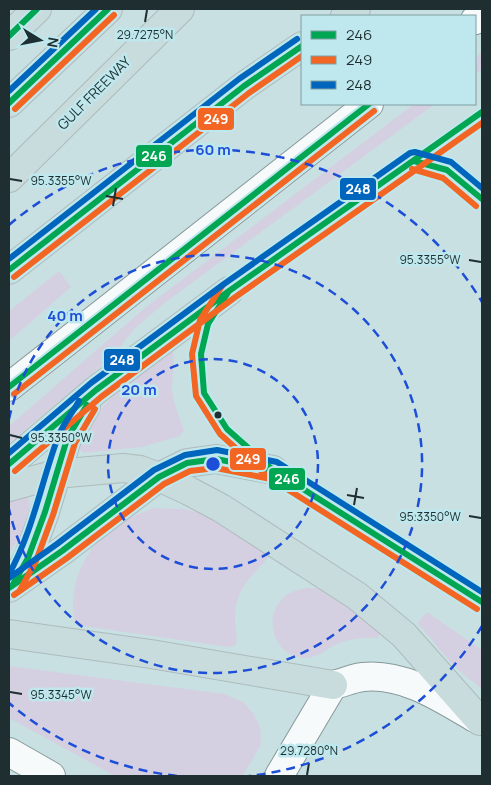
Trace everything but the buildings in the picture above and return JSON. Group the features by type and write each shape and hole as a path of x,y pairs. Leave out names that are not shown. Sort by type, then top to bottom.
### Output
{"highway":[{"path":"9,36 37,9"},
{"path":"9,103 108,9"},
{"name":"GULF FREEWAY","path":"9,178 180,9"},
{"path":"9,270 244,86 301,47"},
{"path":"9,464 96,390 229,291"},
{"path":"10,587 28,558 45,512 67,439 96,390"},
{"path":"10,587 62,551 159,477 187,464 216,459 273,470"},
{"path":"9,487 56,474 123,468 140,470 159,477 221,508 357,596 404,635 481,722"},
{"path":"9,634 151,654 333,685"}],"main road":[{"path":"9,387 368,105"},
{"path":"280,776 333,685 363,677 384,678 409,683 438,696 481,722"},
{"path":"9,752 51,776"}],"shaded area":[{"path":"482,52 482,69 476,74 476,57"},
{"path":"413,105 434,105 166,302 134,329 112,357 9,443 9,426 146,307"},
{"path":"59,271 71,287 9,341 9,311"},
{"path":"172,348 174,363 173,394 184,430 180,436 142,447 84,453 79,449 95,417 106,404 130,380"},
{"path":"27,494 30,510 26,525 9,553 9,502"},
{"path":"153,508 184,509 210,515 265,551 268,558 249,578 238,599 235,618 236,645 229,647 83,626 74,620 74,591 83,564 90,552 109,530 129,518"},
{"path":"306,588 316,588 323,591 381,629 378,638 362,638 347,641 310,658 289,654 277,641 274,633 273,615 276,606 284,597"},
{"path":"427,612 482,650 482,689 454,666 417,623"},
{"path":"9,666 224,694 243,702 253,713 260,727 261,744 243,776 115,776 9,718"}],"transit line":[{"name":"246","path":"9,36 37,9"},
{"name":"248","path":"9,91 96,9"},
{"name":"246","path":"9,103 108,9"},
{"name":"249","path":"15,109 114,15"},
{"name":"248","path":"9,259 239,79 297,39"},
{"name":"246","path":"9,270 244,86 301,47"},
{"name":"249","path":"14,277 249,93 301,57"},
{"name":"246","path":"9,387 368,105"},
{"name":"249","path":"14,394 374,111"},
{"name":"246","path":"9,464 96,390 229,291 482,112"},
{"name":"249","path":"15,471 101,397 234,298 482,123"},
{"name":"248","path":"9,453 91,383 224,284 410,153 415,152 451,162 482,188"},
{"name":"246","path":"414,161 447,170 482,199"},
{"name":"249","path":"412,169 443,178 476,206"},
{"name":"249","path":"222,286 200,320 192,354 196,396 220,434 268,477 477,609"},
{"name":"246","path":"229,291 208,324 201,354 204,393 227,429 273,470 482,602"},
{"name":"248","path":"9,574 31,524 58,437 79,401"},
{"name":"246","path":"12,586 28,558 45,512 67,439 87,405"},
{"name":"249","path":"20,590 36,561 53,515 75,443 95,409"},
{"name":"248","path":"9,578 154,470 185,455 217,450 277,462 482,592"},
{"name":"246","path":"9,588 62,551 159,477 187,463 216,459 273,470"},
{"name":"249","path":"14,595 67,558 164,484 190,471 216,468 271,479"}]}
